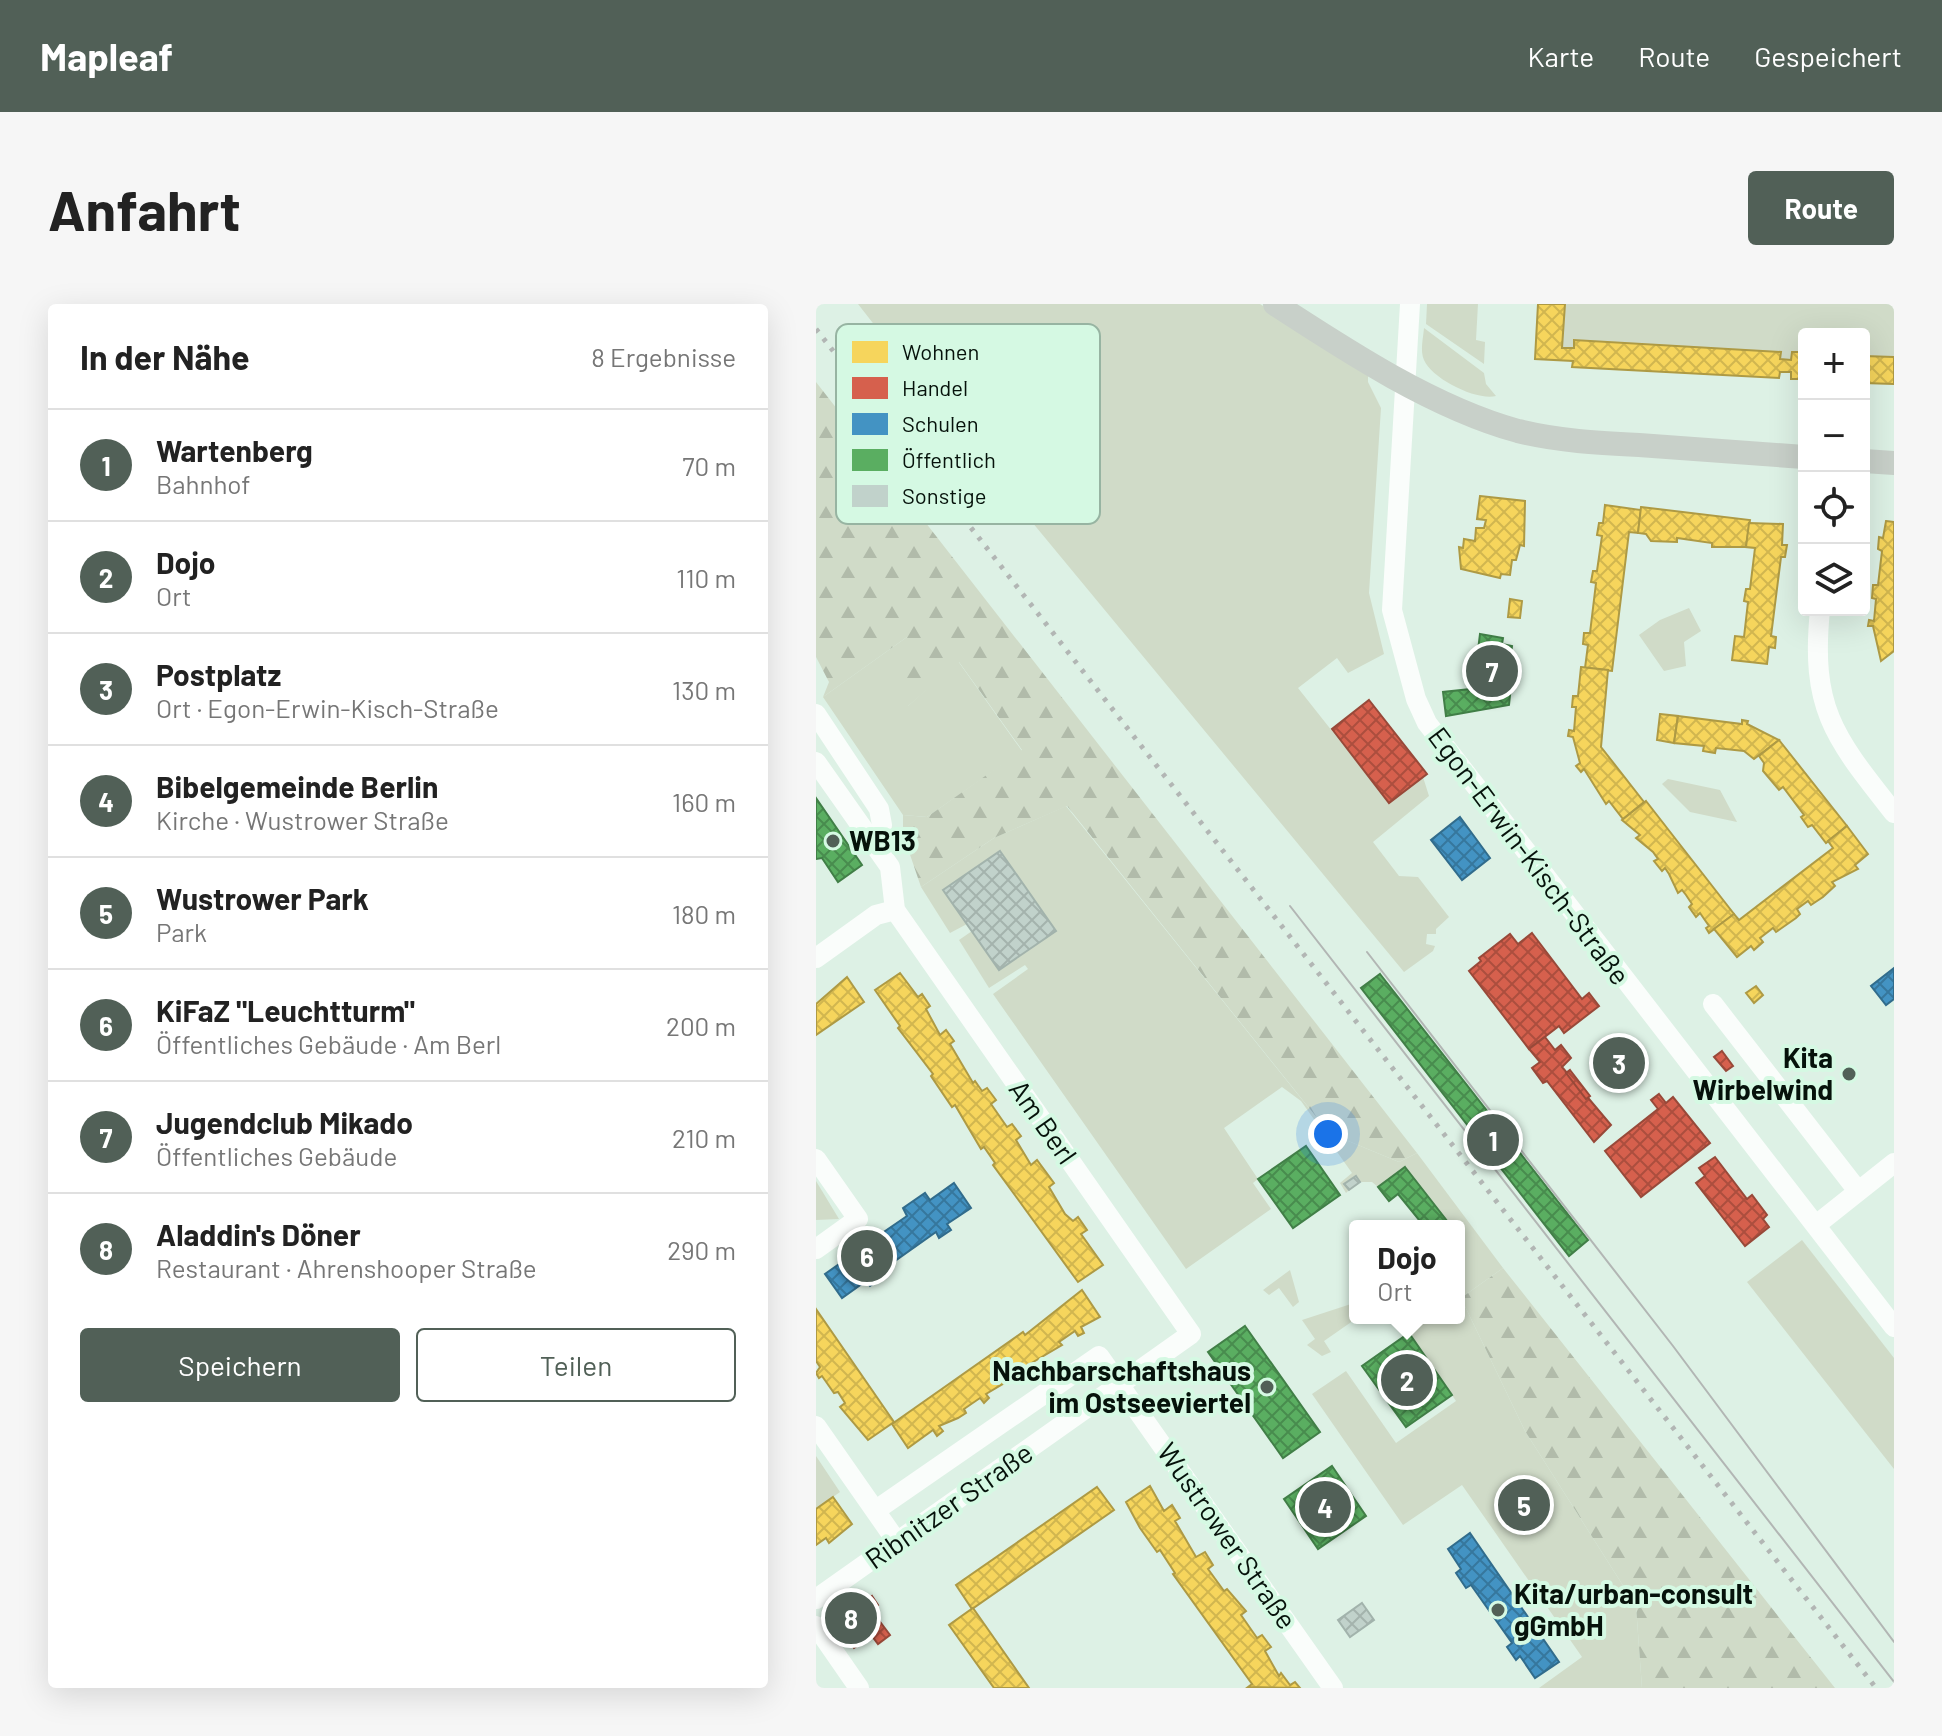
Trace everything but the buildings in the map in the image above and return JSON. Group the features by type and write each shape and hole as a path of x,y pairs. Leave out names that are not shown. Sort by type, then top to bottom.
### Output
{"main road":[{"path":"1275,304 1328,339 1480,419 1556,438 1798,457"},
{"path":"1870,461 1894,463"}],"street":[{"name":"Egon-Erwin-Kisch-Straße","path":"1410,304 1392,610 1416,699 1427,723 1894,1327"},
{"path":"1819,616 1817,642 1821,701 1846,751 1894,813"},
{"name":"Am Berl","path":"816,714 879,809 882,825 877,848"},
{"name":"Am Berl","path":"816,762 877,848 894,878 895,910 1191,1334"},
{"path":"816,958 876,915 895,910"},
{"path":"1713,1004 1858,1191"},
{"path":"816,1159 858,1219 816,1249"},
{"path":"1816,1225 1894,1163"},
{"name":"Ribnitzer Straße","path":"816,1599 1191,1334"},
{"name":"Ribnitzer Straße","path":"876,1510 1099,1356 1121,1384"},
{"name":"Wustrower Straße","path":"1121,1384 1333,1688"},
{"path":"816,1426 897,1542"},
{"path":"816,1626 859,1688"}],"green space":[{"path":"858,304 1260,304 1368,373 1368,382 1381,408 1369,593 1384,654 1348,673 1337,658 1298,688 1389,803 1423,777 1429,796 1373,842 1399,876 1418,877 1449,917 1436,929 1436,934 1427,934 1426,944 1435,946 1433,951 1404,972 1034,524 1100,524 1100,324 874,324"},
{"path":"1427,304 1478,304 1476,340 1485,342 1484,364 1426,324"},
{"path":"1565,304 1894,304 1894,357 1870,356 1870,328 1798,328 1798,352 1792,352 1791,360 1780,359 1780,352 1575,340 1574,348 1562,348"},
{"path":"1424,328 1484,373 1486,384 1496,396 1467,392 1436,374 1424,360"},
{"path":"816,382 836,408 836,524 927,524 1417,1153 1399,1162 1329,1133 1067,806 994,838 921,887 903,834 903,815 927,817 1022,750 959,662 907,707 907,637 823,697 829,682 816,657"},
{"path":"1689,608 1701,631 1684,642 1686,666 1664,671 1639,635 1660,620"},
{"path":"907,637 908,706 958,661 1022,751 927,817 903,815 823,697"},
{"path":"1668,779 1720,790 1737,822 1690,812 1662,784"},
{"path":"1066,806 1329,1133 1399,1162 1417,1153 1503,1268 1465,1295 1465,1220 1446,1220 1405,1167 1378,1187 1372,1182 1360,1182 1356,1176 1345,1184 1349,1190 1346,1193 1340,1183 1352,1173 1301,1101 1282,1087 1224,1128 1258,1179 1253,1183 1271,1209 1186,1269 993,994 1028,969 1025,965 989,988 959,940 972,931 1000,970 1055,930 1000,851 944,890 967,924 950,933 921,887 994,838"},
{"path":"816,1181 839,1219 816,1220"},
{"path":"1802,1240 1894,1358 1894,1469 1747,1282"},
{"path":"1503,1268 1835,1688 1642,1688 1636,1606 1525,1431 1465,1306 1465,1295"},
{"path":"1290,1270 1299,1302 1293,1307 1279,1288 1269,1295 1263,1290"},
{"path":"1349,1305 1349,1324 1324,1341 1331,1352 1322,1356 1307,1345 1315,1339 1302,1320"},
{"path":"1465,1306 1525,1431 1636,1606 1642,1688 1539,1688 1582,1657 1462,1485 1403,1525 1312,1394 1346,1371 1396,1443 1456,1401 1409,1333 1422,1324 1465,1324"},
{"path":"816,1456 840,1492 816,1509"}],"tram line":[{"path":"1290,906 1894,1682"},
{"path":"1367,952 1673,1346 1894,1642"}],"railway":[{"path":"816,329 836,355"},
{"path":"968,524 1876,1688"}],"place":[{"name":"Jugendclub Mikado","path":"1492,671"},
{"name":"WB13","path":"833,841"},
{"name":"Postplatz","path":"1619,1063"},
{"name":"Kita Wirbelwind","path":"1849,1074"},
{"name":"Wartenberg","path":"1493,1140"},
{"name":"KiFaZ \"Leuchtturm\"","path":"867,1256"},
{"name":"Dojo","path":"1407,1380"},
{"name":"Nachbarschaftshaus im Ostseeviertel","path":"1267,1387"},
{"name":"Wustrower Park","path":"1524,1505"},
{"name":"Bibelgemeinde Berlin","path":"1325,1507"},
{"name":"Kita/urban-consult gGmbH","path":"1498,1610"},
{"name":"Aladdin's Döner","path":"851,1618"}]}
